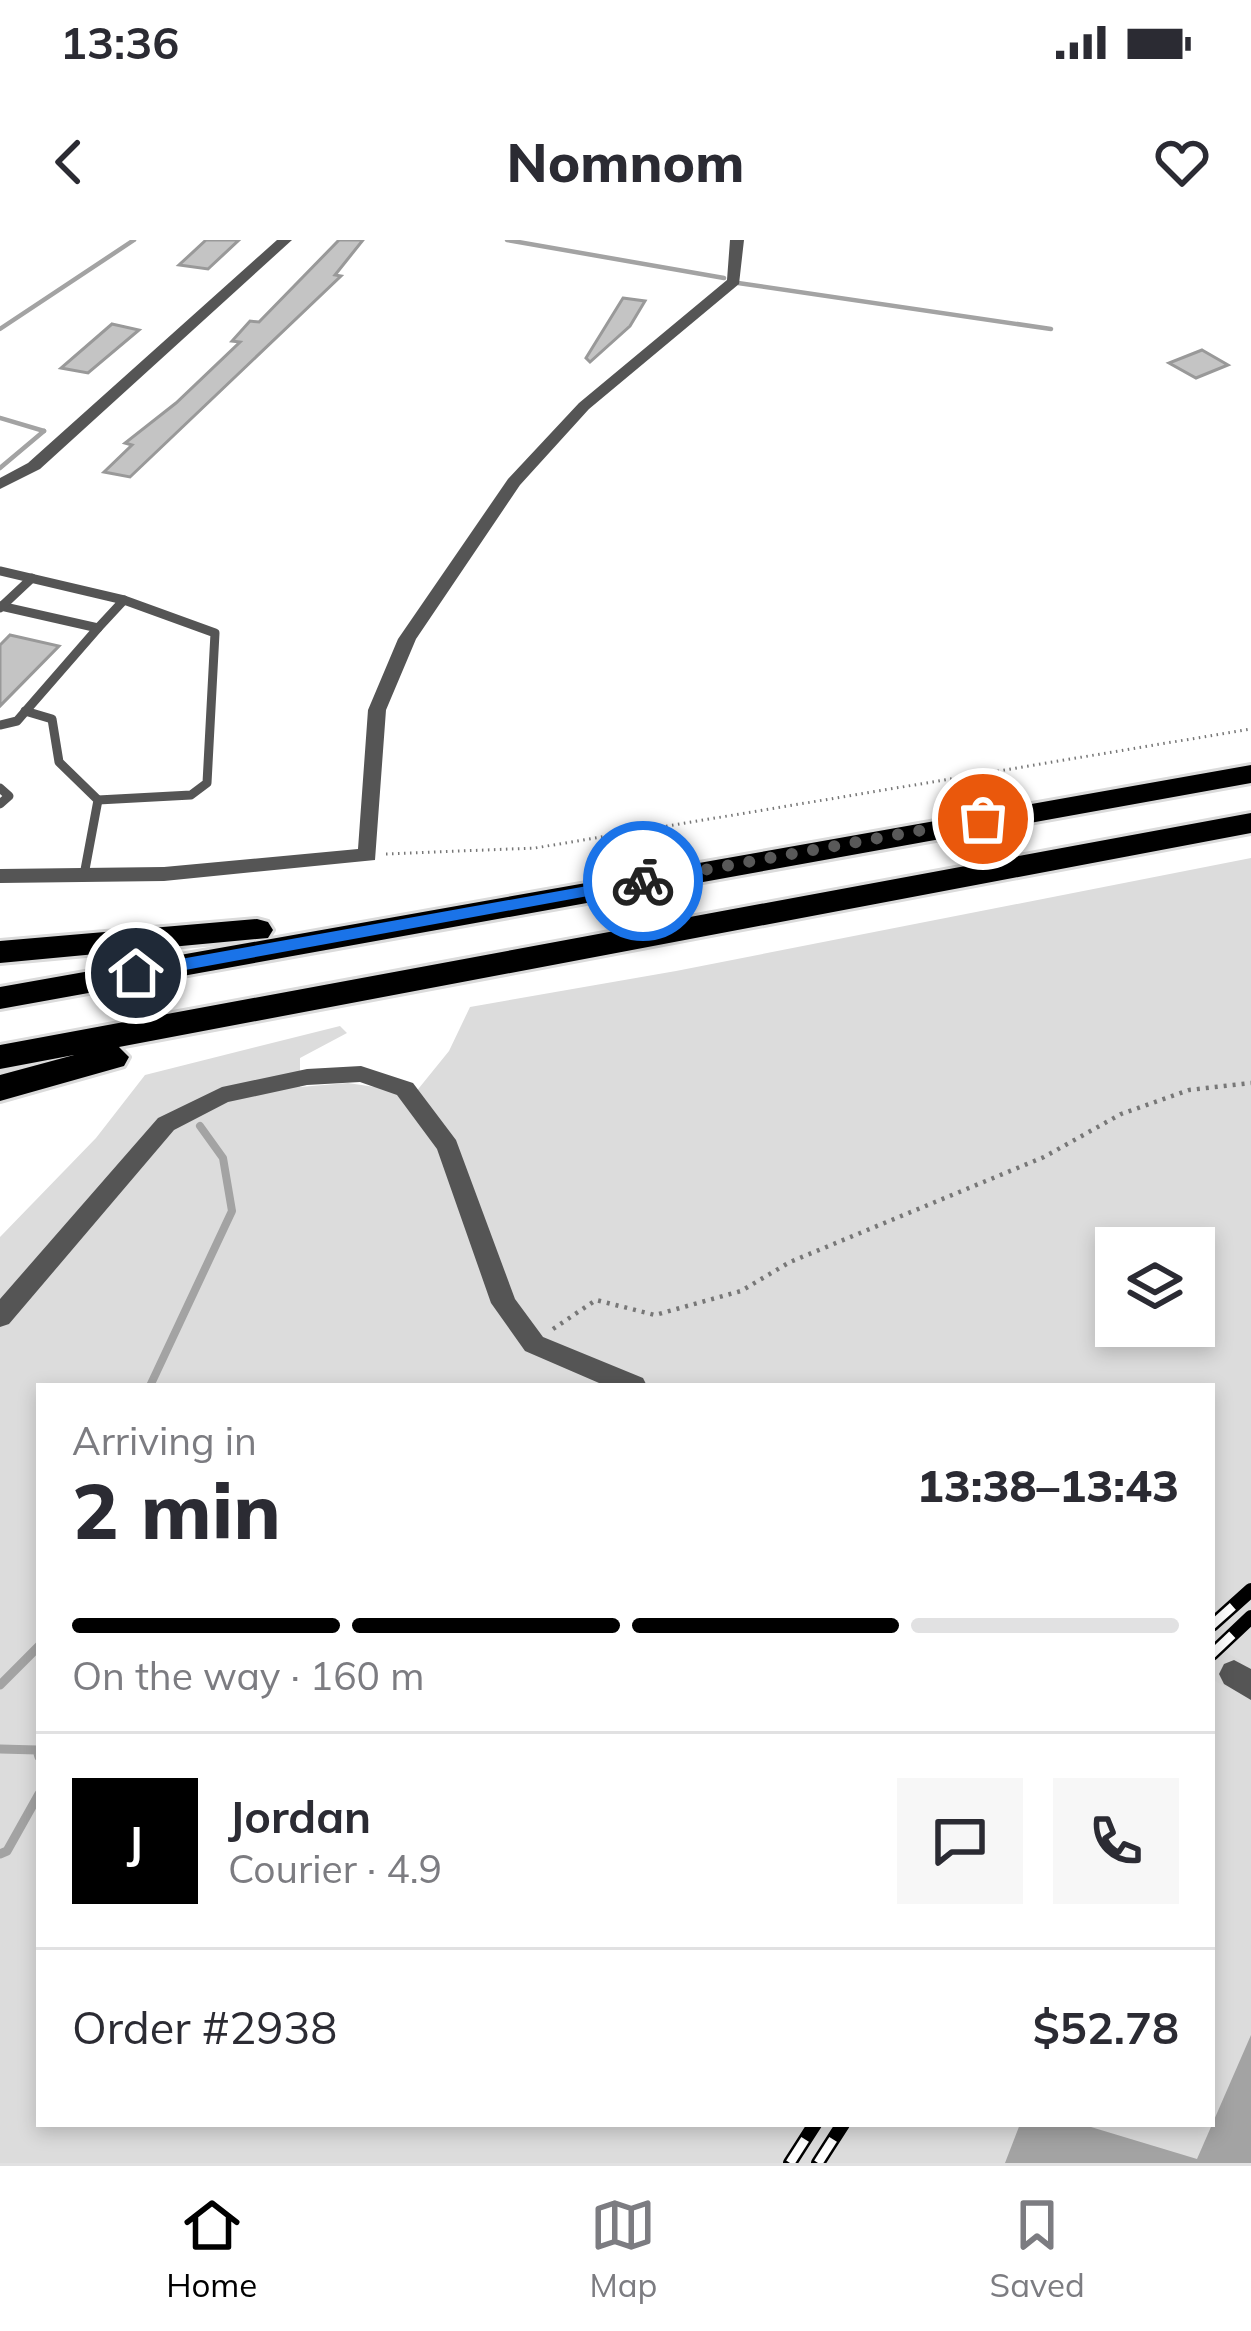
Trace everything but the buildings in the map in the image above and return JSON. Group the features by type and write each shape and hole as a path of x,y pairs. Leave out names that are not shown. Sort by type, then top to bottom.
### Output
{"highway":[{"path":"0,998 1251,774"},
{"path":"0,1057 1251,823"},
{"path":"0,952 481,910"},
{"path":"0,1088 159,1044 248,1010"}],"street":[{"path":"0,484 34,466 286,240"},
{"path":"0,876 164,874 368,855 377,710 407,639 514,482 584,406 734,281 737,240"},
{"path":"0,1317 166,1124 222,1095 307,1077 361,1074 405,1089 448,1146 504,1303 534,1344 627,1383"}],"lane":[{"path":"0,571 124,600 215,632 207,783 191,795 98,800 59,763 52,719 25,711"},
{"path":"1,606 32,578"},
{"path":"0,725 17,721 124,600"},
{"path":"1,606 98,628"},
{"path":"0,788 9,796 0,804"},
{"path":"84,875 98,800"}],"path":[{"path":"368,855 535,848 1251,730"},
{"path":"534,1344 596,1300 655,1315 741,1291 790,1262 1044,1157 1121,1114 1189,1090 1251,1083"}],"shaded area":[{"path":"1251,858 1251,2163 0,2163 0,1237 96,1138 145,1075 340,1026 347,1033 300,1058 300,1087 348,1083 415,1093 449,1051 470,1007"},
{"path":"1251,2035 1251,2163 1005,2163 1019,2127 1091,2127 1197,2159 1215,2127"}],"waterway":[{"path":"0,329 134,240"},
{"path":"507,240 724,278"},
{"path":"738,283 1051,329"},
{"path":"0,418 44,431 0,468"},
{"path":"151,1383 232,1211 223,1158 200,1126"},
{"path":"0,1685 36,1649"},
{"path":"0,1749 36,1750"},
{"path":"0,1854 7,1851 36,1799"}],"tunnel":[{"path":"1215,1664 1234,1674"}],"railway":[{"path":"1215,1622 1251,1590"},
{"path":"1215,1651 1251,1617"},
{"path":"790,2163 813,2127"},
{"path":"818,2163 841,2127"}],"way so far":[{"path":"643,881 983,819"}],"route":[{"path":"136,973 643,881"}]}
